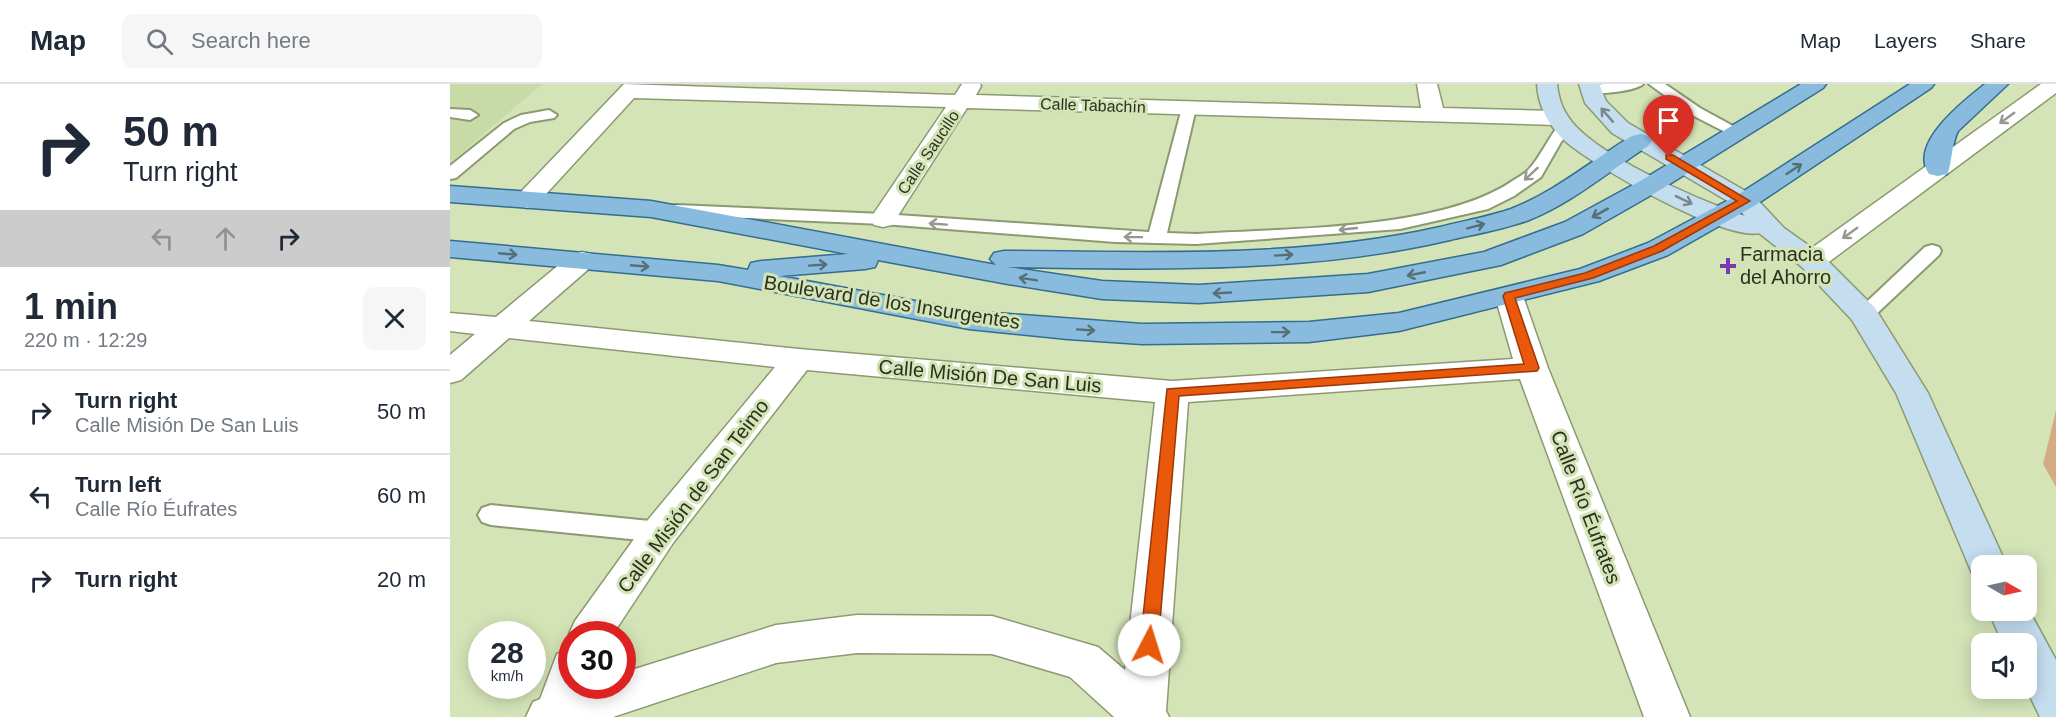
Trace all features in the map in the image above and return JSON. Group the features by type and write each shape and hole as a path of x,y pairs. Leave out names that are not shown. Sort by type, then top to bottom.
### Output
{"main road":[{"path":"1547,84 1561,122 1607,161 1717,216 1775,234"},
{"path":"450,194 651,209 911,258 1102,290 1199,294 1368,283 1491,259 1574,228 1651,185 1814,84"},
{"name":"Boulevard de los Insurgentes","path":"450,249 718,273 969,320 1142,334 1309,332 1399,322 1589,275 1658,249 1745,201 1924,84"},
{"path":"1938,169 1936,152 1945,131 1998,84"},
{"path":"1590,87 1604,115 1640,141 1684,164 1745,201 1775,234 1812,261 1864,315 1912,393 1983,555"},
{"path":"718,273 911,258 1202,260 1354,250 1431,238 1521,214 1560,193 1640,141"},
{"path":"2037,666 2056,703"}],"street":[{"path":"1189,108 1195,84"},
{"path":"1427,84 1434,116"},
{"path":"1812,261 2055,84"},
{"path":"526,200 633,88"},
{"name":"Calle Tabachín","path":"633,88 966,93 1189,108 1561,122"},
{"name":"Calle Saucillo","path":"883,219 966,93"},
{"path":"450,372 582,260"},
{"name":"Calle Río Éufrates","path":"1509,296 1532,368 1667,717"},
{"name":"Calle Misión De San Luis","path":"450,322 799,359 1172,392 1532,368"},
{"name":"Calle Misión de San Teimo","path":"599,621 660,532 799,359"},
{"path":"1144,715 1172,392"},
{"path":"553,715 776,644 857,634 992,635 1083,661 1144,715"},
{"path":"553,715 559,699"}],"lane":[{"path":"1590,87 1636,84"},
{"path":"1656,84 1695,111 1736,132"},
{"path":"1157,238 1189,108"},
{"path":"450,113 470,115"},
{"path":"450,174 509,126 526,118 549,115"},
{"path":"651,209 883,219 1083,235 1157,238 1249,237 1338,230 1400,224 1482,205 1508,192 1535,173 1554,140 1561,122"},
{"path":"1864,315 1932,251"},
{"path":"491,515 660,532"}],"shaded area":[{"path":"450,84 542,84 450,163"},
{"path":"2056,410 2056,487 2043,464"}],"place":[{"name":"Farmacia del Ahorro","path":"1728,266"}],"route":[{"path":"1149,645 1172,392 1532,368 1509,296 1589,275 1658,249 1745,201 1669,157"}]}
